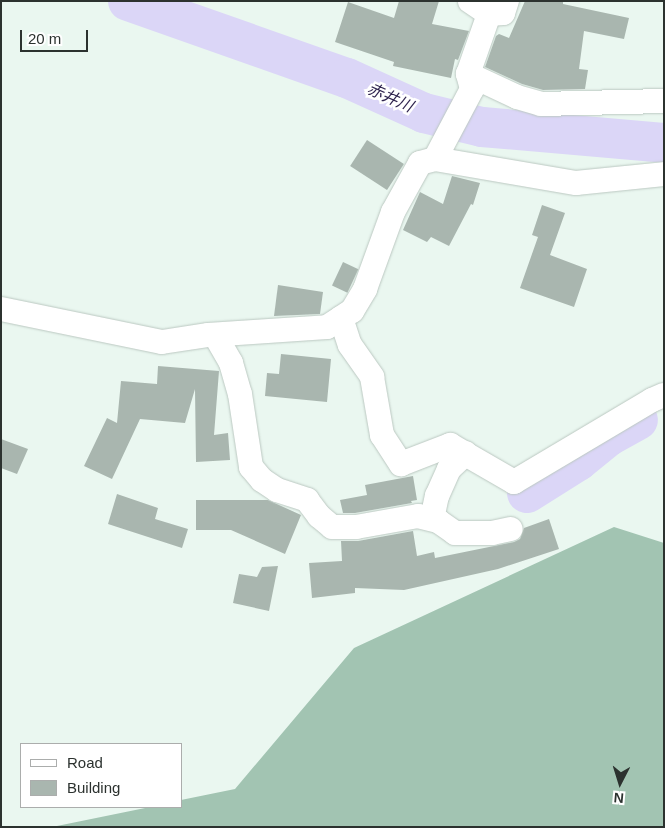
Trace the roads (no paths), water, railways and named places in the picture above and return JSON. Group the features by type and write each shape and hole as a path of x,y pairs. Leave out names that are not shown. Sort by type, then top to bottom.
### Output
{"street":[{"path":"435,160 470,81 488,5"},
{"path":"470,81 541,104 664,101"},
{"path":"1,308 162,342 215,335 327,327 352,311 365,289 393,212 420,163 435,160 576,183 664,174"},
{"path":"341,318 350,345 372,377 382,435 400,464 450,445 514,482 664,395"},
{"path":"215,335 231,363 240,394 251,467 262,480 277,490 307,500 319,516 332,526 356,527 418,516 438,521 455,533 492,533 511,529"},
{"path":"432,519 437,496 449,469 466,454"}],"waterway":[{"name":"赤井川","path":"128,1 347,78 424,113 482,127 664,143"},
{"path":"527,493 578,461 609,436 638,420"}]}
